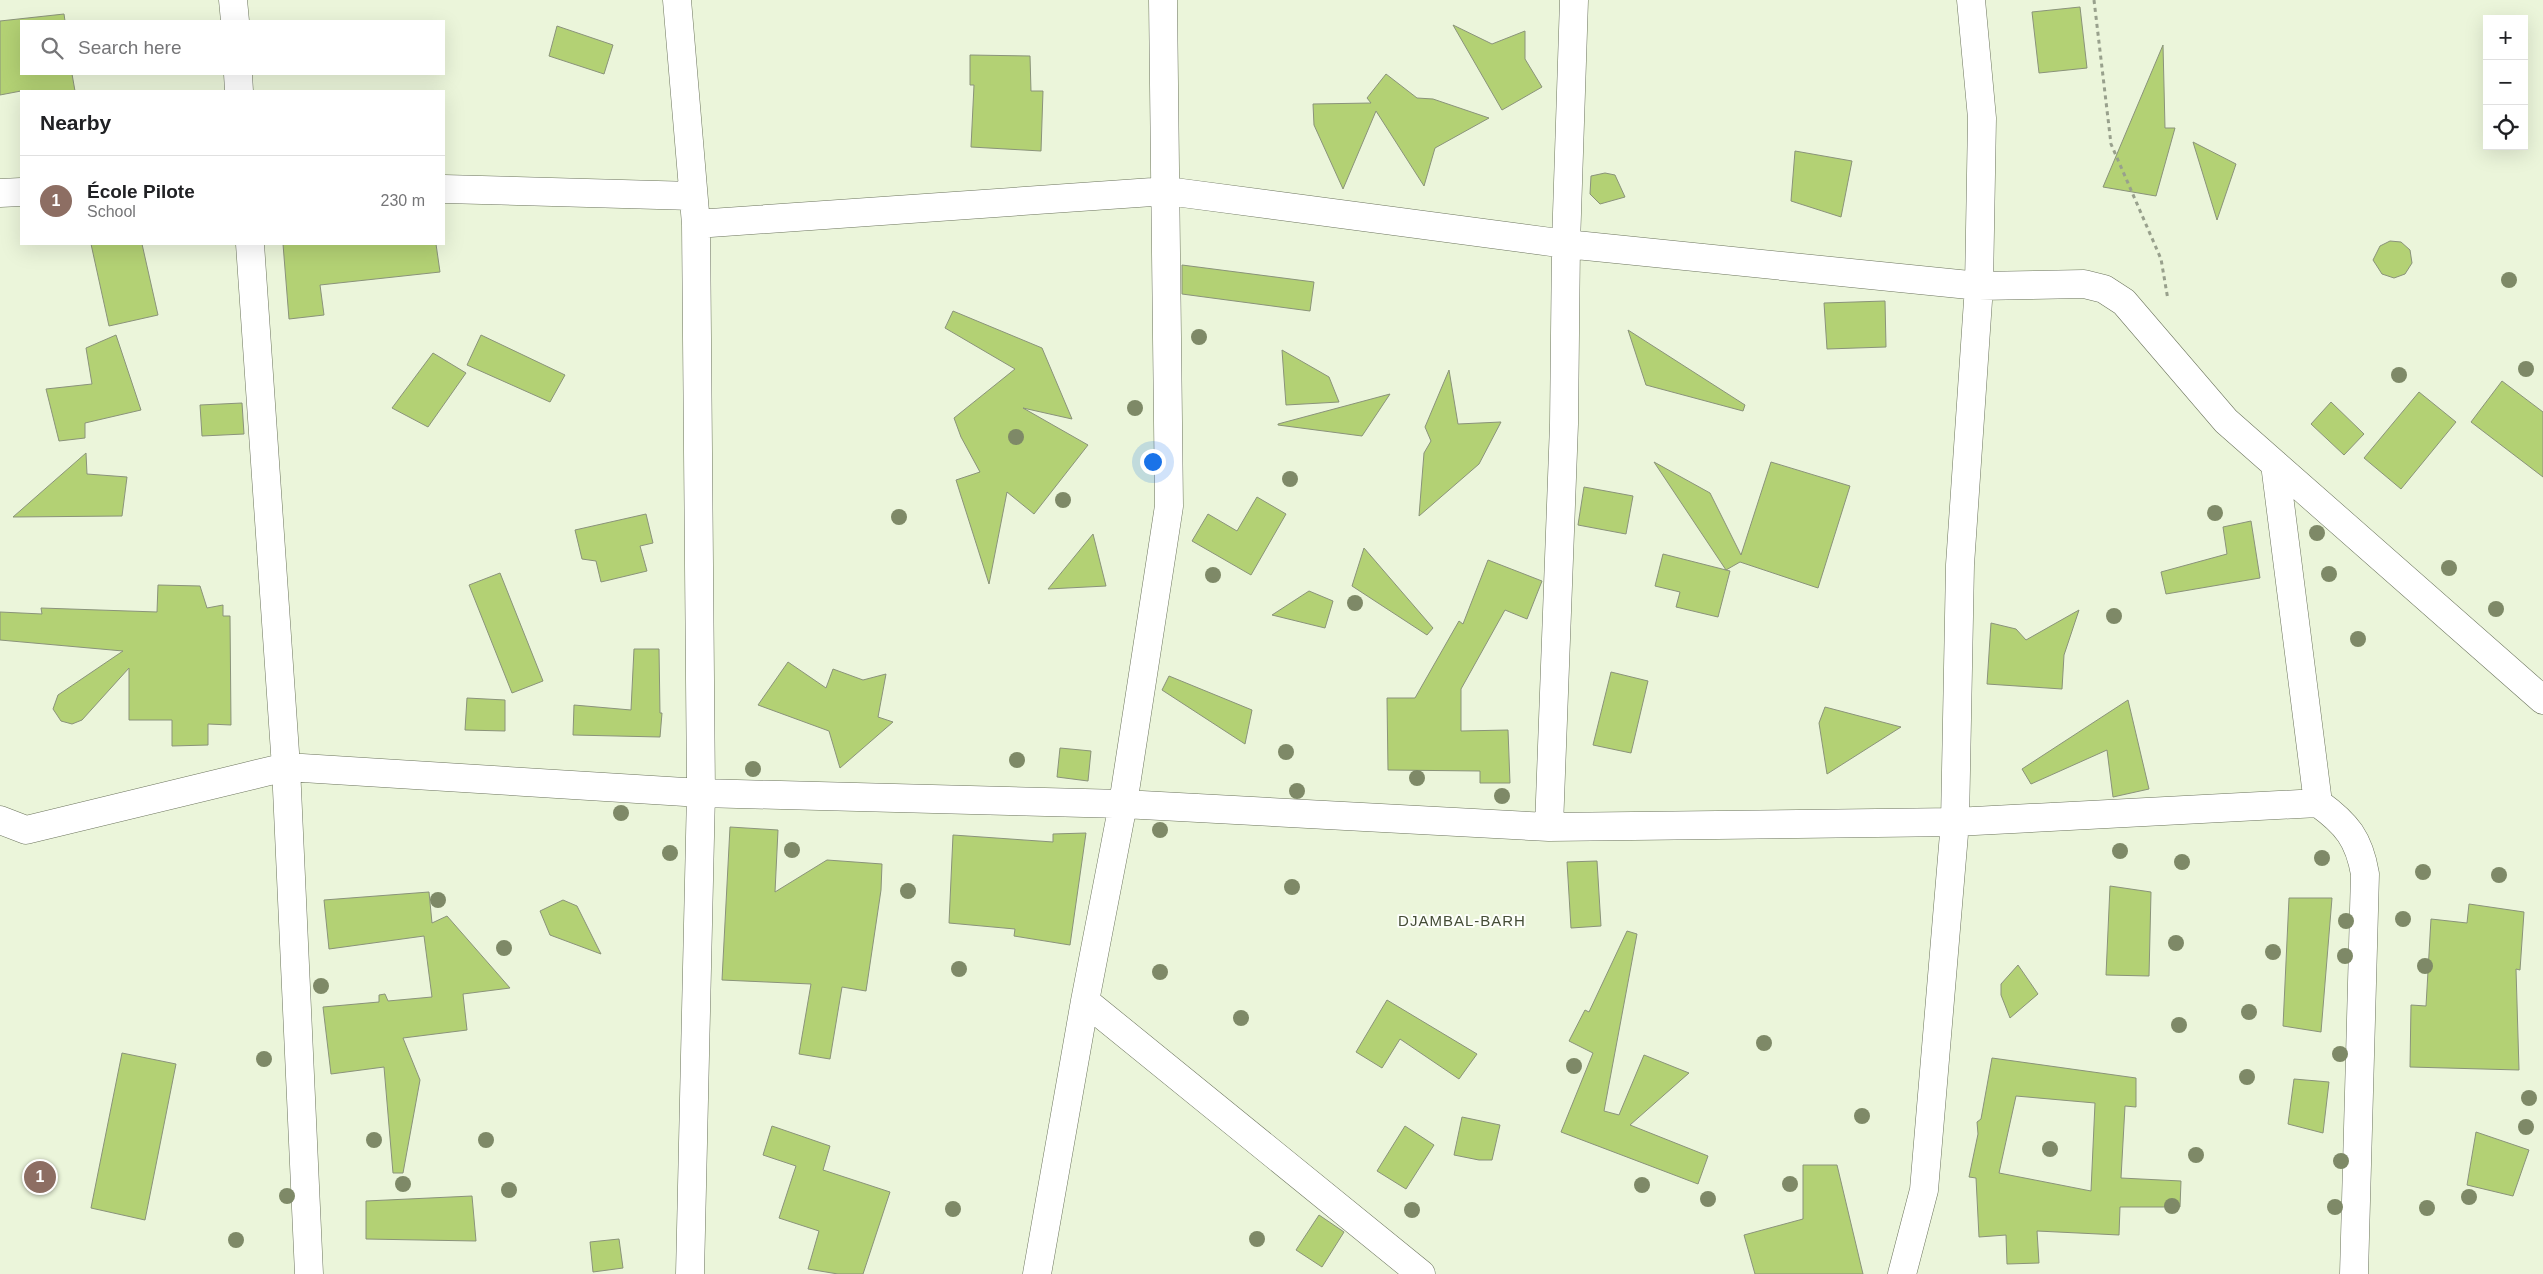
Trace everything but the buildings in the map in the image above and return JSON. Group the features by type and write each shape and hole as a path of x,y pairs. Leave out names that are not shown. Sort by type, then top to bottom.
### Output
{"street":[{"path":"233,0 235,20"},
{"path":"677,0 696,224 701,793 690,1274"},
{"path":"1037,1274 1085,1001 1123,804 1169,506 1167,191 1163,0"},
{"path":"1549,827 1564,424 1566,244 1574,0"},
{"path":"1902,1274 1924,1190 1955,822 1960,565 1978,286 1982,118 1970,0"},
{"path":"238,75 240,90"},
{"path":"445,189 693,196"},
{"path":"696,224 1167,191 1566,244 1978,286 2084,284 2104,289 2124,302 2226,420 2543,700"},
{"path":"0,193 20,192"},
{"path":"250,245 286,766 309,1274"},
{"path":"2275,464 2318,803"},
{"path":"0,820 26,830 286,766 701,793 1123,804 1549,827 1955,822 2318,803 2350,831 2361,853 2365,874 2354,1274"},
{"path":"1085,1001 1421,1274"}],"path":[{"path":"2094,0 2111,144 2161,260 2170,308"}],"place":[{"name":"École Pilote","path":"40,1177"}],"district":[{"name":"DJAMBAL-BARH","path":"1462,921"}]}
